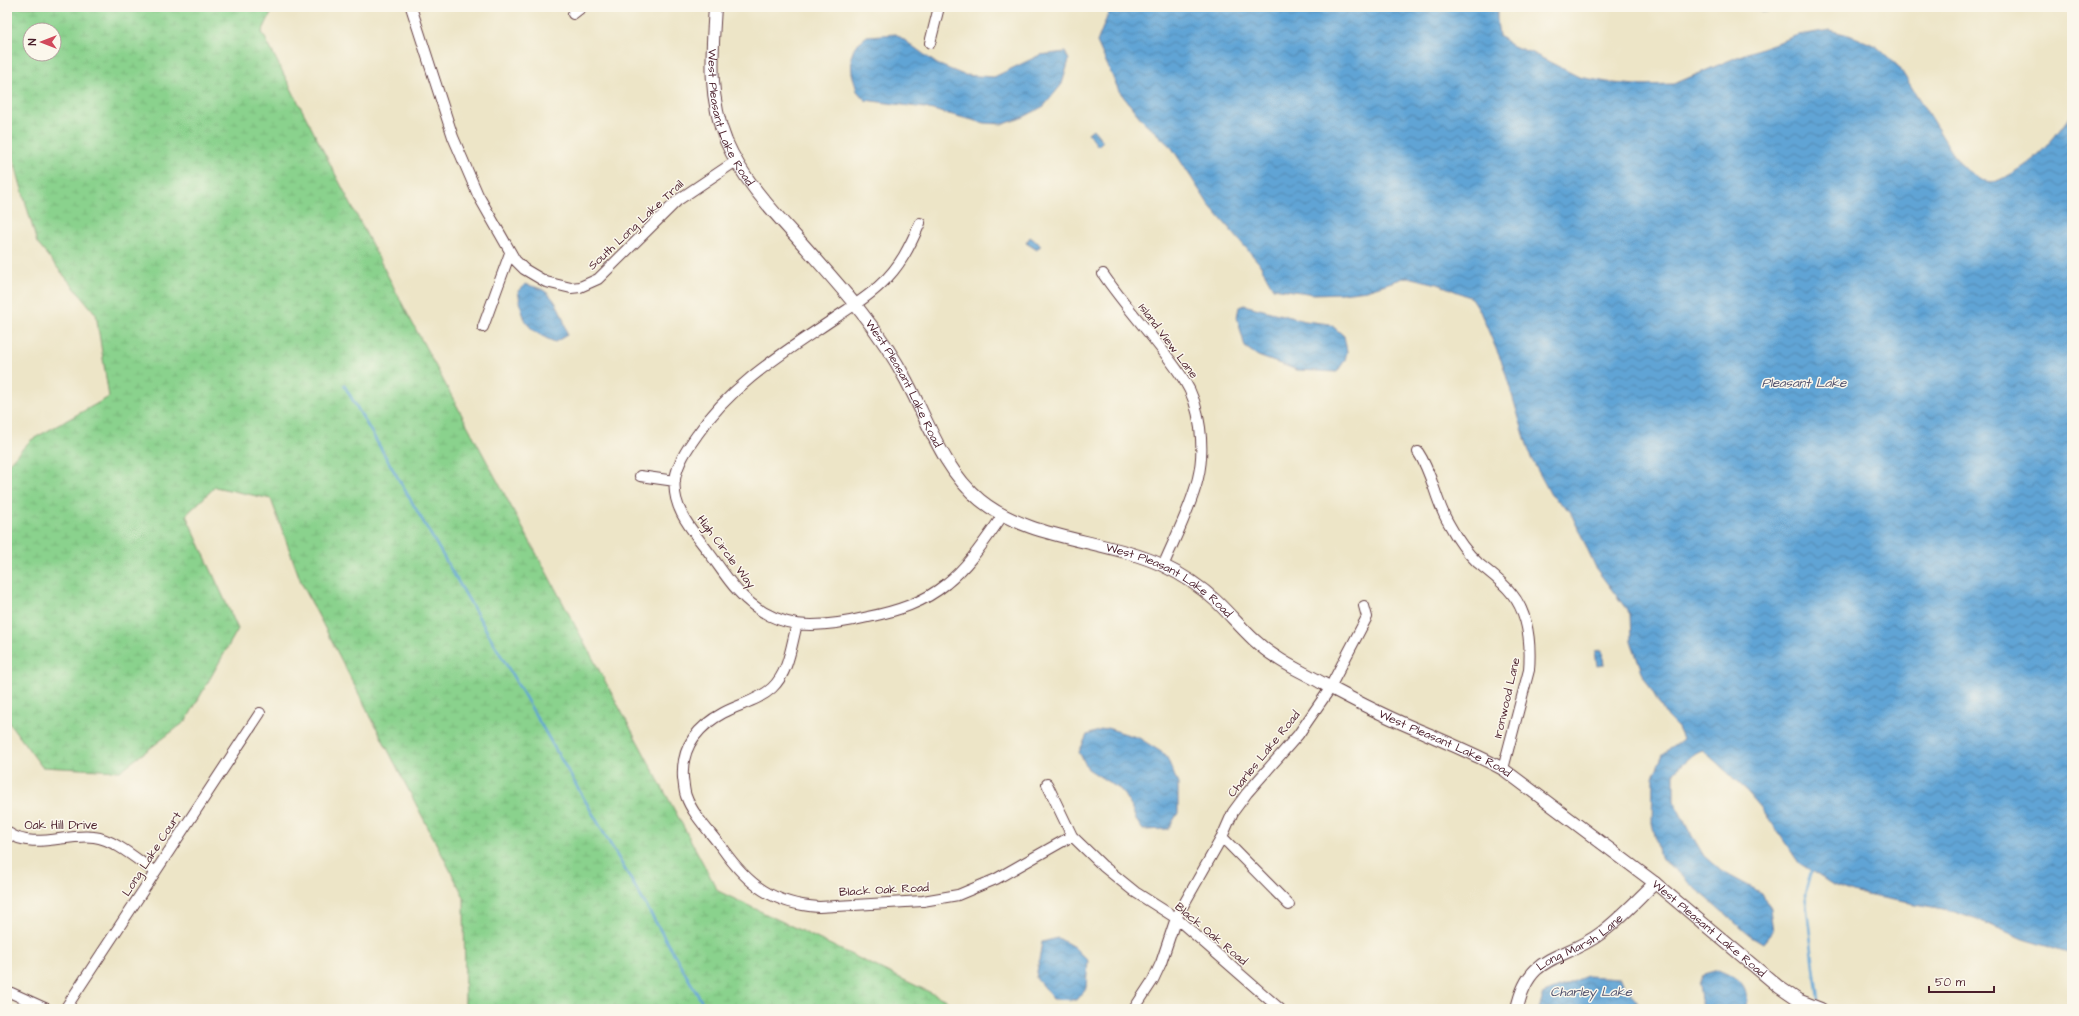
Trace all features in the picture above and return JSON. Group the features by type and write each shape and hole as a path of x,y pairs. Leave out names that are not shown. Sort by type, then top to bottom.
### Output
{"street":[{"name":"South Long Lake Trail","path":"411,7 465,166 510,253 524,269 546,282 571,288 590,284 605,273 678,200 736,161"},
{"path":"574,14 582,7"},
{"name":"West Pleasant Lake Road","path":"715,7 712,84 719,120 736,161 757,192 855,305 884,344 901,371 942,452 955,474 980,500 1003,515 1032,527 1131,554 1163,566 1183,576 1213,599 1244,632 1274,656 1376,711 1482,758 1503,769 1655,883 1779,987 1798,1000 1821,1009"},
{"path":"930,43 939,7"},
{"name":"High Circle Way","path":"920,223 909,249 892,274 881,285 855,305 763,368 730,395 713,414 683,455 677,468 675,481 676,499 680,511 735,589 768,615 797,624 824,626 840,624 892,612 914,604 947,584 962,570 1003,515"},
{"path":"483,327 510,253"},
{"name":"Island View Lane","path":"1103,274 1118,296 1185,382 1199,416 1201,448 1198,478 1163,566"},
{"name":"Ironwood Lane","path":"1418,452 1426,464 1440,505 1457,538 1478,563 1514,596 1526,623 1530,653 1529,670 1503,769"},
{"path":"640,476 675,481"},
{"name":"Charles Lake Road","path":"1134,1009 1153,980 1161,963 1176,918 1222,837 1233,812 1247,793 1298,735 1330,687 1367,617 1364,606"},
{"name":"Black Oak Road","path":"797,624 784,670 772,688 753,700 724,712 704,726 695,734 684,757 683,770 685,796 694,811 736,868 750,882 775,898 804,906 819,907 938,900 978,888 1072,836 1117,879 1176,918 1280,1009"},
{"name":"Long Lake Court","path":"65,1009 260,713"},
{"path":"1047,784 1072,836"},
{"name":"Oak Hill Drive","path":"7,832 26,840 86,836 103,839 155,872"},
{"path":"1222,837 1289,905"},
{"name":"Long Marsh Lane","path":"1517,1009 1521,990 1527,979 1537,968 1550,958 1587,942 1600,934 1623,915 1655,883"},
{"path":"7,991 47,1009"}],"green space":[{"path":"7,7 274,7 262,32 407,313 718,891 946,1000 951,1009 465,1009 464,897 301,582 271,499 215,487 186,515 238,629 186,721 120,771 42,767 7,720 7,465 31,440 109,397 96,314 37,243 7,136"}],"water":[{"name":"Pleasant Lake","path":"1111,7 1497,7 1499,36 1513,46 1532,53 1579,77 1613,83 1636,85 1674,84 1742,55 1798,35 1830,30 1852,36 1876,46 1899,67 1952,152 1964,168 1979,179 1992,183 2006,177 2029,163 2047,146 2072,113 2072,954 2023,939 1986,923 1949,910 1855,893 1833,885 1799,863 1763,810 1744,788 1703,750 1692,756 1674,772 1674,801 1704,856 1721,871 1762,893 1770,909 1773,931 1763,943 1748,934 1660,857 1652,823 1653,777 1663,754 1683,739 1678,728 1667,717 1644,677 1631,641 1630,614 1597,570 1570,511 1551,495 1531,458 1503,365 1479,309 1472,298 1438,284 1407,277 1367,290 1342,293 1314,294 1273,288 1259,263 1209,205 1172,148 1142,120 1119,91 1097,42"},
{"path":"1756,7 1785,7 1782,10 1762,12"},
{"path":"896,34 937,64 964,75 994,77 1040,55 1065,52 1069,60 1062,84 1044,106 1024,117 1004,124 984,123 925,108 865,100 857,91 852,73 851,57 855,46 867,36"},
{"path":"1093,129 1103,141 1098,146 1088,133"},
{"path":"1030,237 1041,245 1037,250 1026,243"},
{"path":"525,284 543,290 552,298 560,310 567,335 555,342 537,333 531,328 524,317 518,291"},
{"path":"1244,305 1305,321 1330,324 1344,336 1347,351 1345,360 1337,372 1297,370 1258,356 1245,347 1237,317 1239,307"},
{"path":"1602,650 1604,665 1597,666 1595,651"},
{"path":"1107,728 1139,738 1166,755 1178,784 1178,813 1168,829 1143,830 1136,820 1131,806 1121,790 1088,769 1079,752 1087,735"},
{"path":"1058,938 1074,947 1088,961 1086,988 1076,1000 1053,999 1036,978 1042,942"},
{"path":"1718,970 1731,976 1744,988 1746,994 1745,1009 1702,1009 1699,985 1704,974"},
{"name":"Charley Lake","path":"1587,976 1620,978 1642,1009 1539,1009 1544,993"}],"waterway":[{"path":"344,385 706,1009"},
{"path":"1811,871 1805,894 1818,999"}]}
